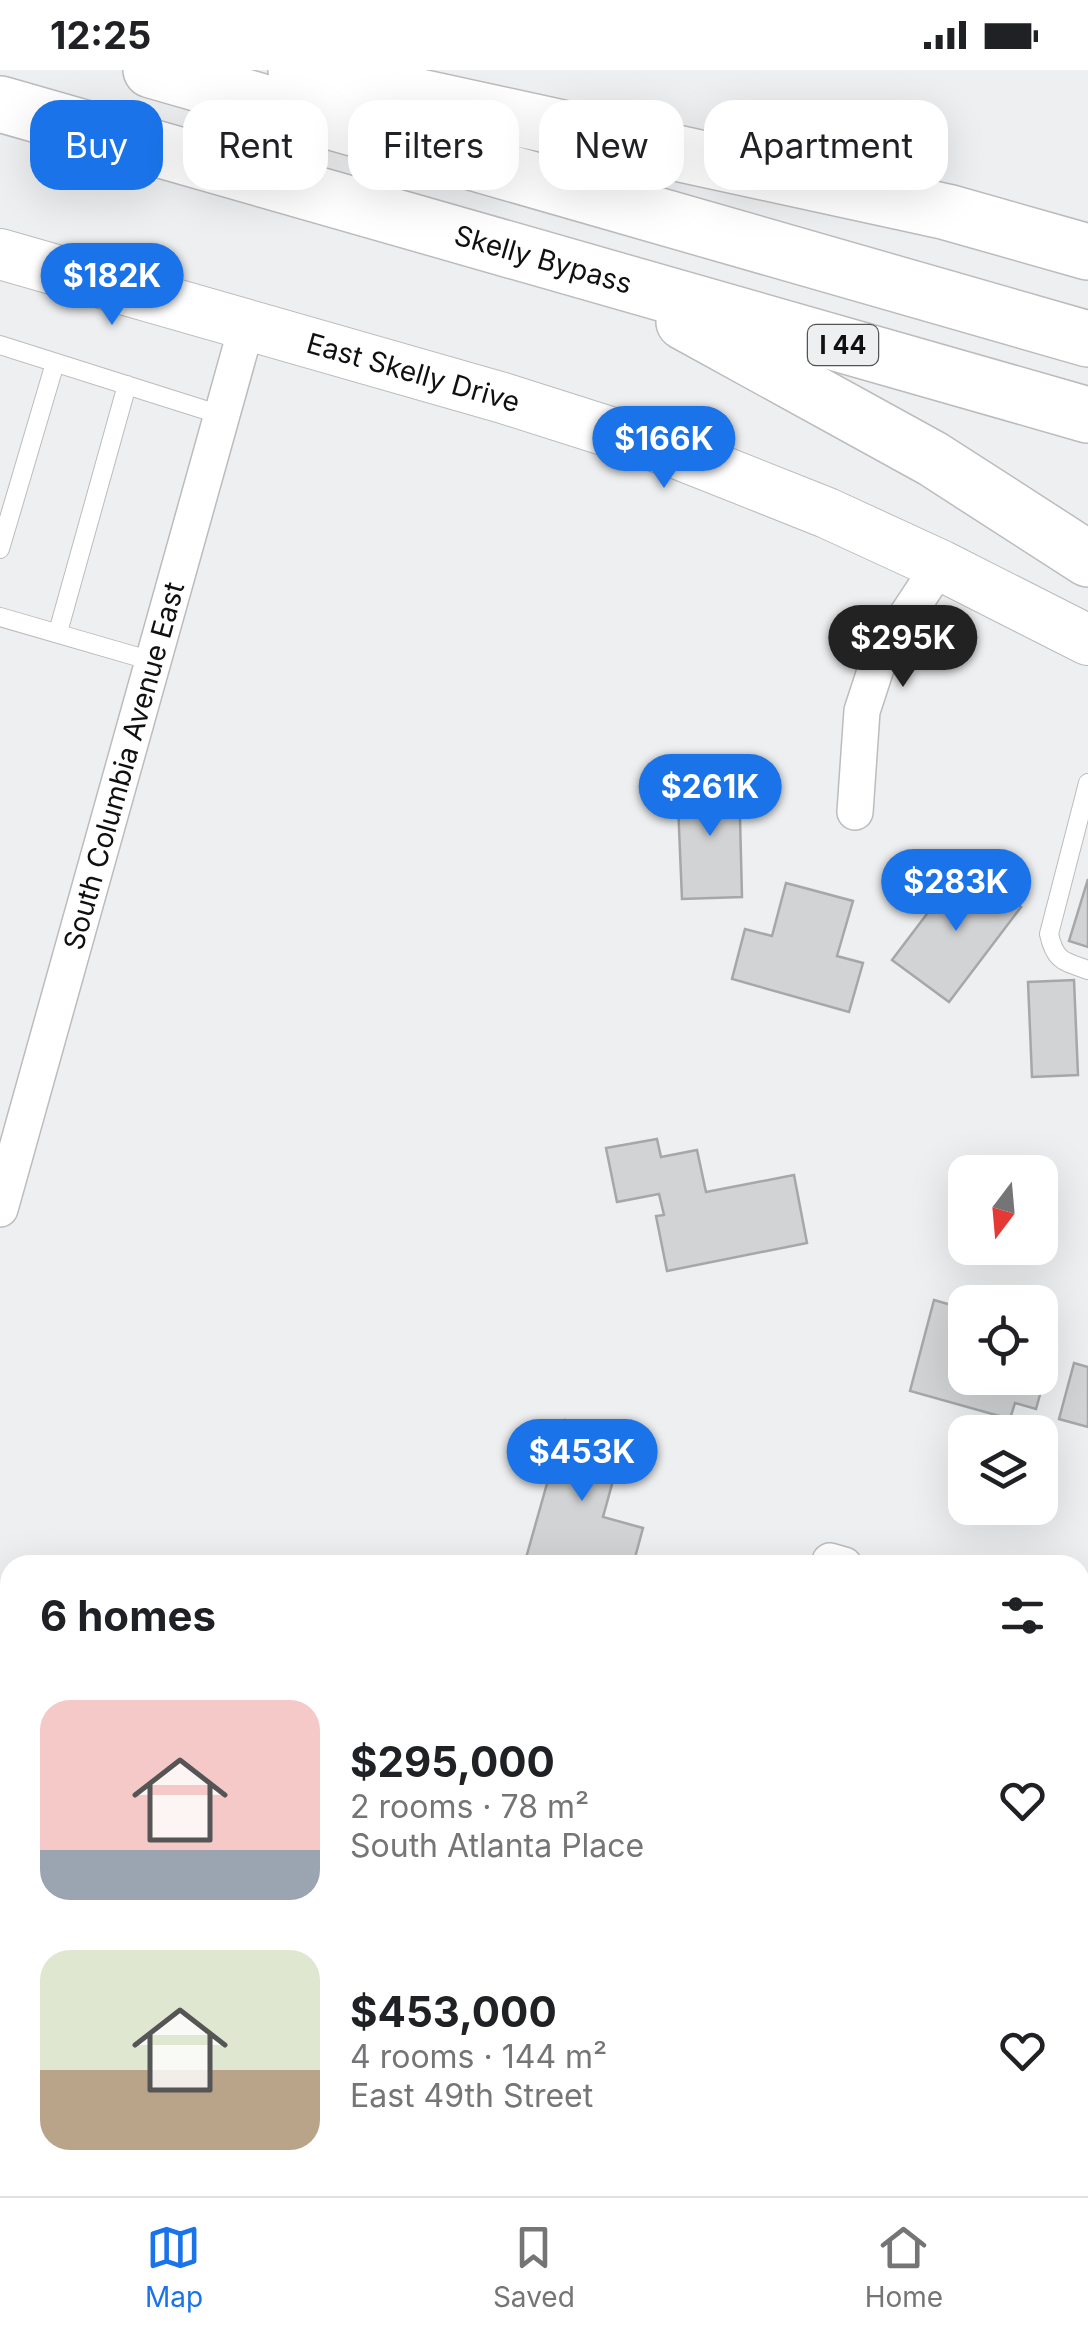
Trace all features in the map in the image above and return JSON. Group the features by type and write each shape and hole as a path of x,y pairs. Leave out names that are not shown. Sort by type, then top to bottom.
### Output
{"highway":[{"path":"151,70 1088,338"},
{"path":"296,70 947,212 1088,252"},
{"name":"Skelly Bypass","path":"0,104 1088,415"},
{"path":"598,274 933,459 1088,559"}],"main road":[{"name":"East Skelly Drive","path":"0,254 502,398 676,453 827,513 1088,640"}],"street":[{"name":"South Columbia Avenue East","path":"0,1209 247,325"},
{"path":"855,812 862,711 880,656 940,565"}],"lane":[{"path":"0,346 221,415"},
{"path":"0,549 55,363"},
{"path":"58,632 127,385"},
{"path":"0,617 152,661"},
{"path":"1088,784 1049,934 1053,951 1061,961 1088,970"}],"building":[{"path":"739,779 742,897 682,899 677,781"},
{"path":"964,865 1021,907 949,1002 892,960"},
{"path":"1088,879 1088,947 1069,941"},
{"path":"786,883 853,901 837,956 863,963 849,1012 732,979 745,929 772,936"},
{"path":"1074,980 1078,1075 1032,1077 1028,982"},
{"path":"657,1139 661,1157 697,1150 706,1192 794,1175 807,1243 667,1271 656,1216 664,1215 659,1194 617,1202 606,1148"},
{"path":"934,1300 948,1304 948,1395 1040,1395 1036,1409 1015,1403 1011,1415 996,1415 910,1391"},
{"path":"1074,1363 1088,1367 1088,1427 1059,1419"},
{"path":"565,1420 625,1437 603,1517 643,1528 636,1555 527,1555"}]}
